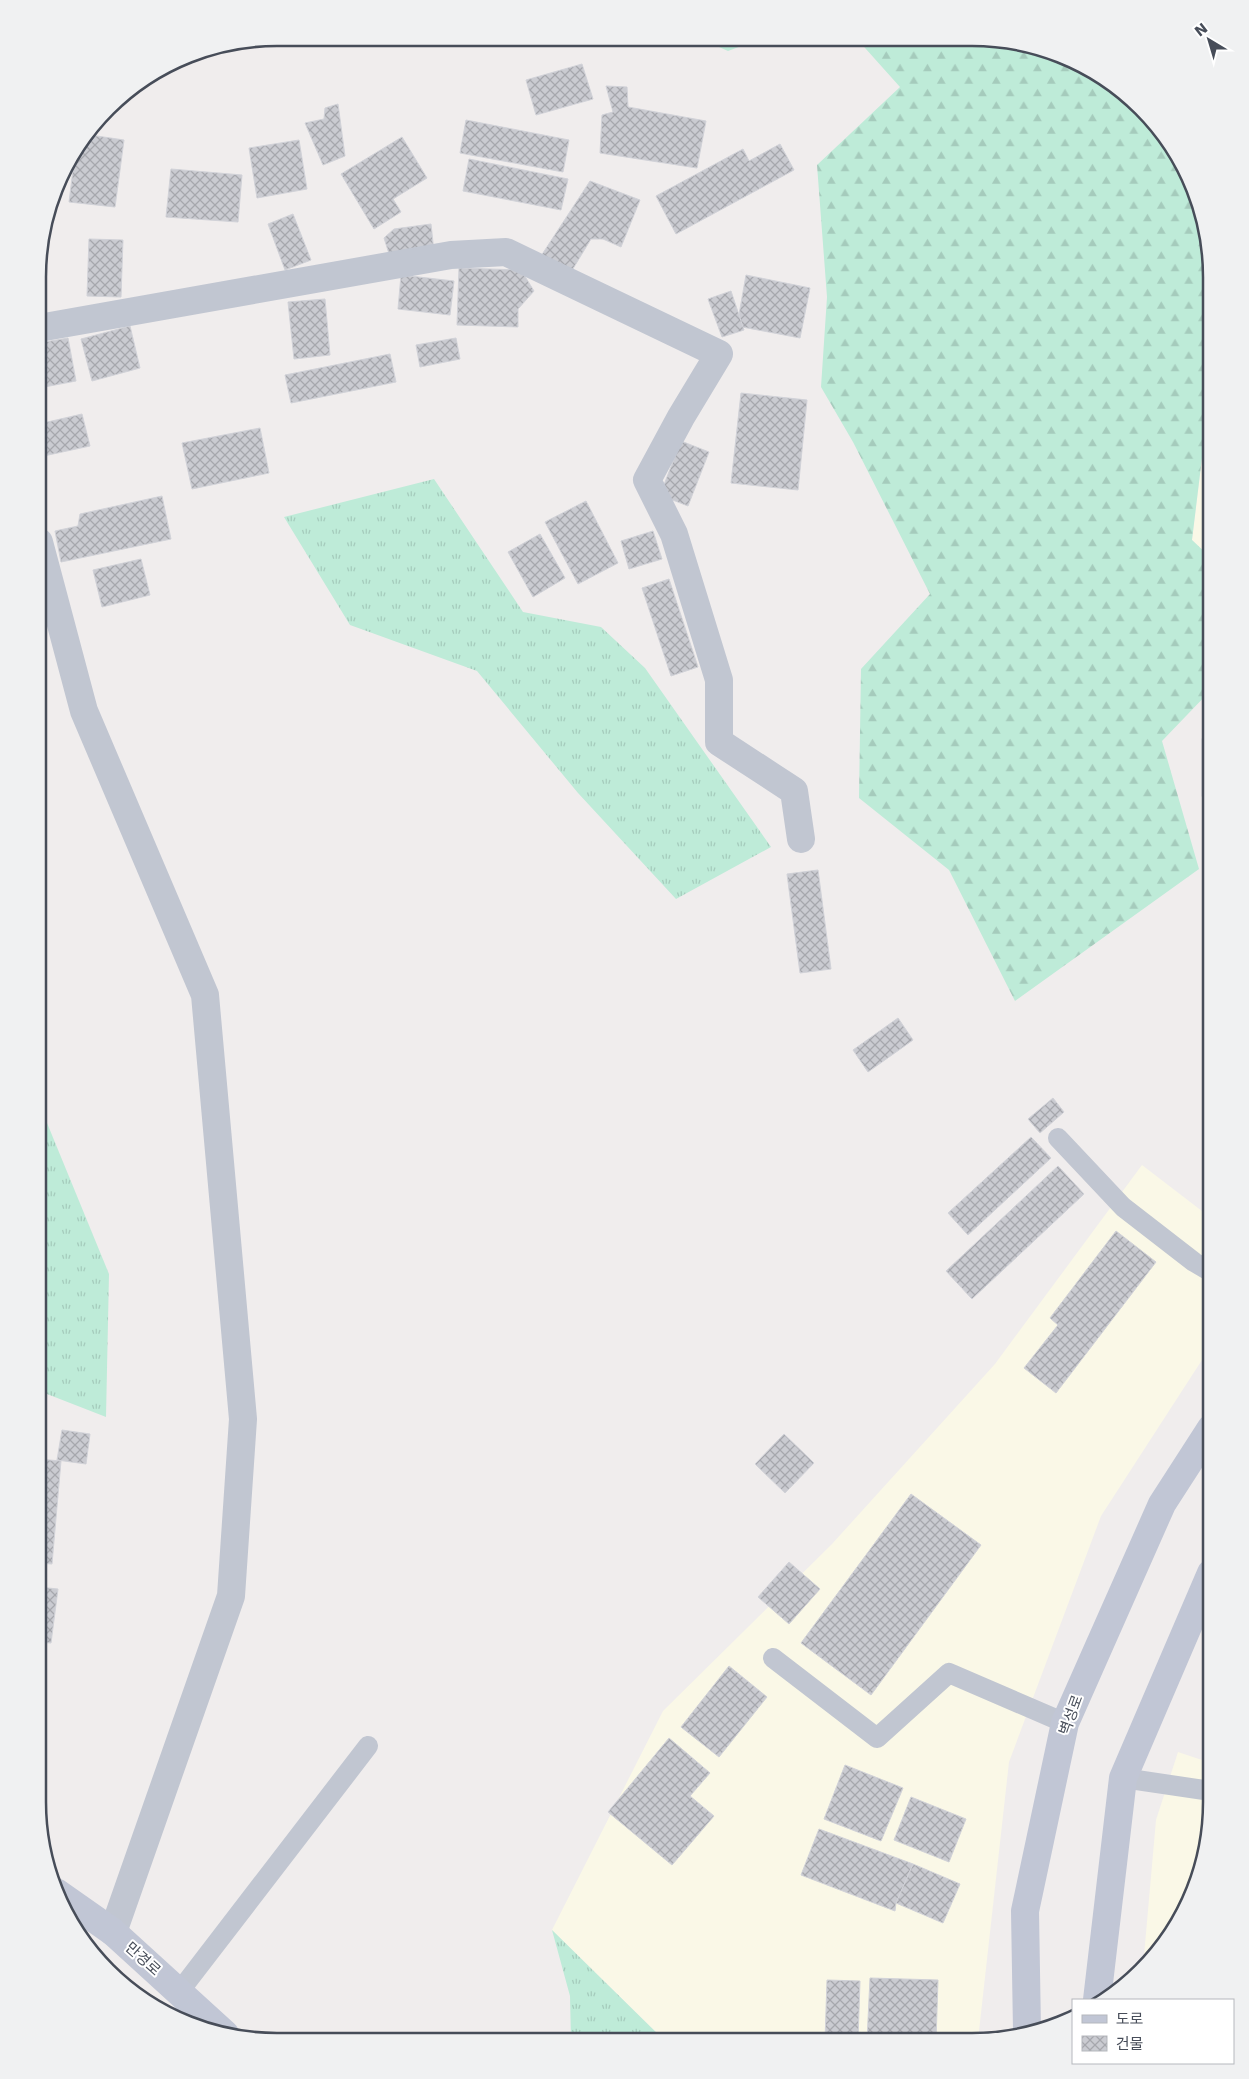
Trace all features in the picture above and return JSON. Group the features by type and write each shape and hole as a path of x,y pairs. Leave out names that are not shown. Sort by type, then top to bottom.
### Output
{"main road":[{"name":"벽성로","path":"1027,2026 1025,1911 1065,1723 1162,1504 1203,1440"},
{"path":"1098,1996 1123,1778 1203,1592"},
{"name":"만경로","path":"69,1901 113,1932 212,2023"}],"street":[{"path":"46,327 451,255 506,252 719,354 681,417 647,480 674,534 719,680 719,742 794,791 801,839"},
{"path":"46,568 84,711 205,995 243,1419 231,1596 113,1932"}],"lane":[{"path":"1058,1138 1123,1207 1203,1267"},
{"path":"773,1658 876,1738 949,1673 1065,1723"},
{"path":"179,1992 368,1746"},
{"path":"1123,1778 1203,1790"}],"shaded area":[{"path":"1203,450 1203,550 1192,540"},
{"path":"1142,1165 1203,1212 1203,1358 1101,1516 1009,1762 979,2033 657,2033 552,1930 663,1711 832,1544 995,1364"},
{"path":"1178,1752 1203,1760 1201,1832 1195,1861 1185,1890 1172,1917 1144,1955 1156,1820"}],"green space":[{"path":"717,46 741,46 728,51"},
{"path":"863,46 971,46 1002,48 1031,54 1074,70 1100,85 1124,104 1145,125 1164,149 1185,189 1195,218 1201,247 1203,278 1203,450 1192,540 1203,550 1203,698 1162,741 1199,869 1015,1001 949,870 859,798 861,669 930,594 853,442 821,387 827,297 817,165 900,87"},
{"path":"434,479 523,612 601,627 645,668 771,847 676,899 578,793 477,671 350,625 284,517"},
{"path":"46,1120 109,1274 106,1417 47,1394"},
{"path":"552,1930 657,2033 571,2033 570,1996"}],"building":[{"path":"582,64 593,99 536,115 526,80"},
{"path":"606,86 627,87 628,107 706,121 697,168 600,153 602,115 613,112"},
{"path":"338,104 345,156 323,165 305,123 324,119 325,108"},
{"path":"466,120 569,140 563,172 460,153"},
{"path":"95,136 124,140 115,207 69,202 73,169"},
{"path":"402,137 427,178 393,199 401,212 374,229 341,174"},
{"path":"299,140 307,189 257,198 249,148"},
{"path":"780,144 794,170 676,234 656,196 743,149 749,161"},
{"path":"469,159 568,179 561,210 463,191"},
{"path":"171,169 242,175 238,222 166,217"},
{"path":"590,181 640,200 621,247 603,239 591,239 571,272 541,256"},
{"path":"293,214 311,260 285,270 268,224"},
{"path":"431,224 434,252 391,260 384,238 394,229"},
{"path":"89,239 123,240 121,297 87,296"},
{"path":"459,268 521,270 534,291 518,309 518,327 457,325"},
{"path":"401,275 454,281 450,315 398,309"},
{"path":"746,275 810,288 800,338 737,326"},
{"path":"731,291 744,330 722,337 708,299"},
{"path":"325,299 330,355 294,359 288,302"},
{"path":"130,326 140,368 92,381 81,339"},
{"path":"68,338 76,381 46,387 46,342"},
{"path":"456,338 460,359 420,367 416,345"},
{"path":"390,354 396,382 291,403 285,375"},
{"path":"741,393 807,400 798,490 731,483"},
{"path":"82,414 90,446 46,455 46,422"},
{"path":"260,428 269,473 192,489 182,443"},
{"path":"681,441 709,452 688,506 660,495"},
{"path":"162,496 171,539 61,562 55,531 78,526 80,514"},
{"path":"586,501 618,563 578,584 545,522"},
{"path":"653,531 662,559 629,569 621,541"},
{"path":"540,534 565,578 533,597 508,552"},
{"path":"141,559 150,595 102,607 93,570"},
{"path":"669,579 698,667 671,676 642,588"},
{"path":"1202,739 1203,739 1203,796"},
{"path":"818,870 831,969 800,973 787,874"},
{"path":"898,1018 913,1040 868,1072 853,1050"},
{"path":"1053,1098 1064,1112 1040,1133 1028,1119"},
{"path":"1031,1137 1051,1158 968,1235 948,1213"},
{"path":"1058,1166 1084,1194 972,1299 946,1271"},
{"path":"1116,1231 1156,1262 1056,1393 1024,1368 1058,1325 1050,1318"},
{"path":"62,1430 90,1434 86,1464 57,1460"},
{"path":"784,1434 814,1463 785,1493 755,1464"},
{"path":"46,1460 61,1461 52,1564 46,1564"},
{"path":"911,1494 981,1545 871,1695 801,1643"},
{"path":"789,1562 820,1589 789,1624 758,1597"},
{"path":"46,1588 58,1589 51,1643 46,1643"},
{"path":"729,1666 767,1697 719,1757 681,1727"},
{"path":"669,1738 710,1773 690,1796 714,1816 672,1865 608,1812"},
{"path":"845,1765 903,1788 881,1841 824,1819"},
{"path":"911,1797 966,1819 949,1862 894,1840"},
{"path":"819,1829 913,1864 896,1903 895,1911 801,1875"},
{"path":"913,1864 960,1884 943,1923 896,1903"},
{"path":"870,1978 938,1980 936,2033 867,2033"},
{"path":"827,1980 860,1981 858,2033 825,2033"}]}
